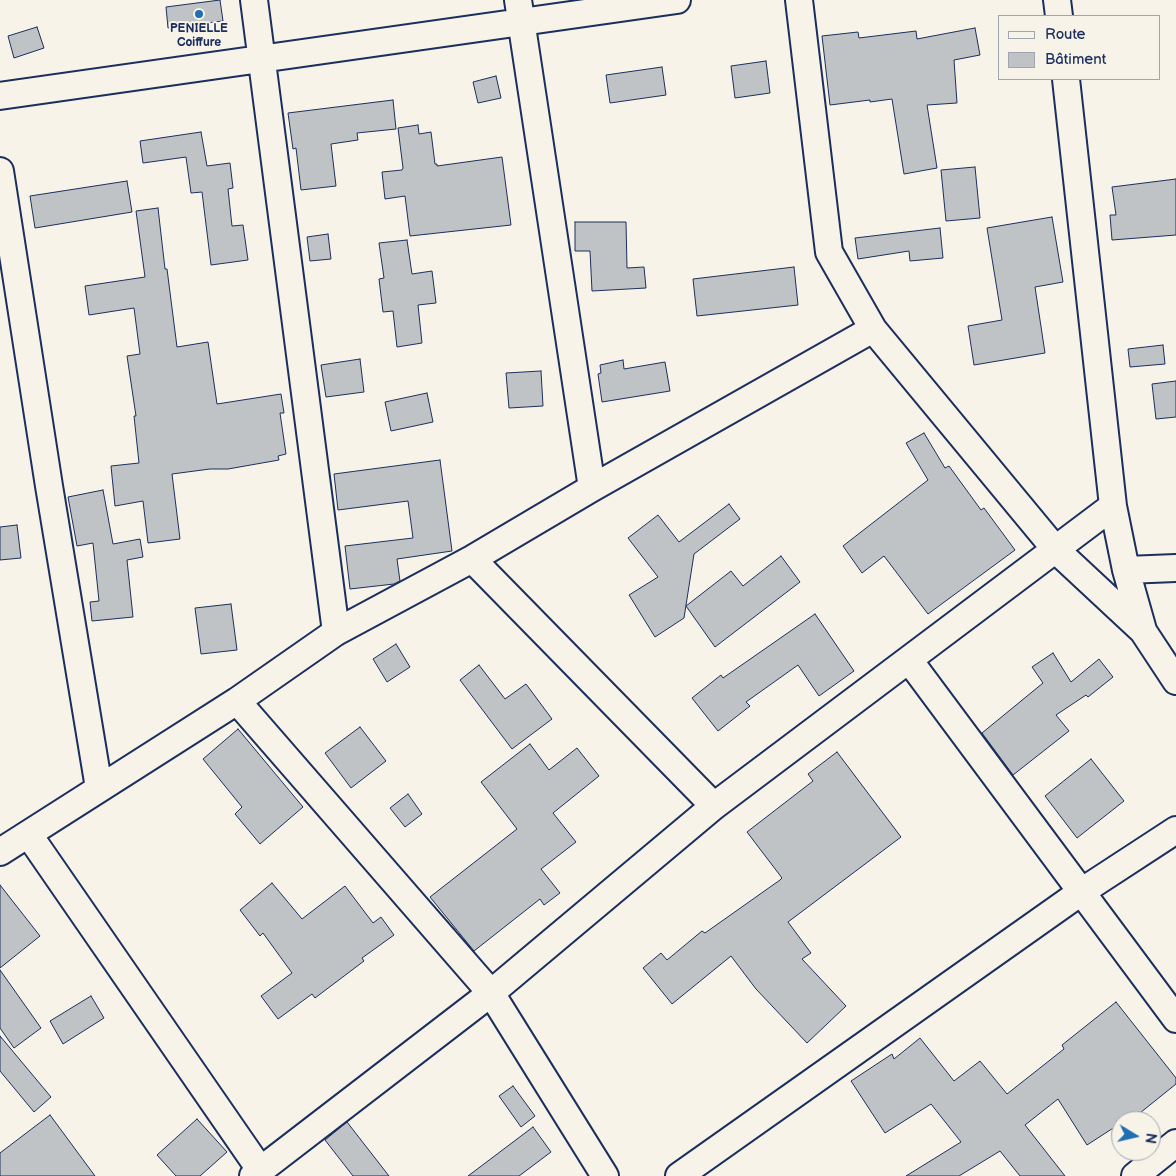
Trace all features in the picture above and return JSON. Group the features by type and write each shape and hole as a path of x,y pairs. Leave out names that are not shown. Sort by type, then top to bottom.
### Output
{"street":[{"path":"254,0 336,632"},
{"path":"0,96 262,59 520,11 677,0"},
{"path":"799,0 828,252 873,329 1056,550 1143,631 1176,681"},
{"path":"1057,0 1059,15"},
{"path":"520,11 592,488"},
{"path":"1066,80 1113,506 1126,570 1143,631"},
{"path":"0,171 49,486 99,788"},
{"path":"0,852 237,701 336,632 472,559 592,488 873,329"},
{"path":"29,835 257,1173 491,993 714,806 1113,506"},
{"path":"472,559 714,806"},
{"path":"1126,570 1176,568"},
{"path":"909,660 1176,1019"},
{"path":"237,701 491,993 605,1176"},
{"path":"679,1176 1081,892 1176,830"},
{"path":"1134,1176 1176,1143"}],"building":[{"path":"220,0 223,21 168,28 166,7"},
{"path":"37,27 44,48 14,58 8,36"},
{"path":"975,28 980,55 954,60 957,103 927,105 937,168 904,174 892,99 830,105 822,36 858,32 859,38 916,31 917,39"},
{"path":"766,61 770,93 735,98 731,66"},
{"path":"662,67 666,95 610,103 606,75"},
{"path":"496,76 501,98 478,103 473,82"},
{"path":"393,100 396,129 357,133 358,140 331,144 336,186 301,190 296,148 293,149 288,113"},
{"path":"418,125 419,134 431,132 435,164 437,166 502,157 511,225 410,236 405,196 385,199 382,172 402,170 398,128"},
{"path":"201,132 207,166 230,163 233,188 228,189 232,226 243,225 248,260 211,265 202,192 191,193 186,157 143,163 140,141"},
{"path":"975,167 980,218 946,221 941,170"},
{"path":"1176,179 1176,235 1112,240 1110,215 1116,215 1112,187"},
{"path":"127,181 132,212 35,228 30,196"},
{"path":"158,208 177,347 208,342 217,404 281,394 284,413 280,413 286,454 278,456 279,460 228,469 210,469 172,474 180,539 148,543 143,501 115,506 111,466 139,463 134,416 136,416 127,356 140,354 134,308 89,315 85,286 145,277 136,211"},
{"path":"1052,217 1063,282 1035,287 1045,353 974,365 968,326 1002,320 987,228"},
{"path":"575,222 626,222 627,268 644,267 646,288 592,291 590,251 575,251"},
{"path":"940,228 943,258 910,261 909,251 858,259 855,238"},
{"path":"328,234 331,259 310,261 307,237"},
{"path":"407,240 412,274 432,271 436,303 418,305 422,343 397,347 393,311 383,312 379,279 384,278 379,243"},
{"path":"794,267 798,305 697,316 693,279"},
{"path":"1163,345 1165,364 1130,367 1128,349"},
{"path":"360,359 364,392 326,397 321,365"},
{"path":"623,360 624,369 665,362 670,391 602,402 598,374 601,373 600,365"},
{"path":"541,371 543,406 509,408 506,373"},
{"path":"1176,381 1176,417 1156,419 1152,384"},
{"path":"427,393 433,422 391,431 385,402"},
{"path":"924,433 945,468 949,466 981,510 984,508 1015,550 928,614 884,556 862,573 843,546 928,480 906,443"},
{"path":"440,460 452,551 397,559 400,581 394,584 350,589 345,546 413,538 408,501 338,510 334,474"},
{"path":"103,490 113,544 140,539 143,557 127,560 133,617 92,621 90,602 99,601 93,543 77,546 68,497"},
{"path":"729,504 740,519 694,554 684,618 655,637 629,595 658,577 628,538 658,515 679,542"},
{"path":"17,525 21,558 0,560 0,527"},
{"path":"781,556 800,582 715,647 686,606 731,571 743,586"},
{"path":"231,604 237,650 201,654 195,608"},
{"path":"815,614 854,671 819,696 798,665 746,702 750,706 718,731 692,698 721,675 723,678"},
{"path":"396,644 410,667 387,682 373,659"},
{"path":"1053,653 1071,682 1099,659 1113,677 1088,697 1086,695 1056,715 1069,731 1013,775 982,733 1043,683 1032,667"},
{"path":"479,665 505,699 526,684 552,719 512,749 460,680"},
{"path":"360,727 386,761 351,788 325,753"},
{"path":"238,729 303,807 260,844 235,814 242,807 203,759"},
{"path":"530,744 549,770 577,748 599,776 553,813 576,842 541,869 560,893 544,905 540,899 474,951 430,897 517,829 481,782"},
{"path":"837,752 901,837 788,922 811,953 802,959 846,1006 807,1043 756,989 731,956 672,1004 643,968 661,953 667,960 702,931 705,933 782,878 747,832 813,781 808,774"},
{"path":"1091,759 1124,801 1077,838 1045,796"},
{"path":"408,794 422,814 405,827 390,808"},
{"path":"272,883 302,919 345,886 373,923 381,917 394,935 362,958 364,961 315,998 312,994 278,1019 261,996 292,973 263,933 260,936 240,910"},
{"path":"0,885 40,936 0,968"},
{"path":"0,970 41,1028 14,1048 0,1028"},
{"path":"91,996 104,1018 63,1044 50,1021"},
{"path":"1116,1002 1176,1078 1176,1084 1142,1111 1111,1111 1111,1129 1087,1145 1058,1099 1025,1125 1065,1176 1020,1176 1000,1151 959,1176 906,1176 961,1142 931,1104 885,1133 851,1081 892,1054 894,1059 920,1038 954,1081 980,1061 1007,1094 1064,1049 1062,1045"},
{"path":"0,1036 51,1097 34,1112 0,1071"},
{"path":"513,1086 535,1116 521,1127 499,1096"},
{"path":"50,1115 95,1176 0,1176 0,1153"},
{"path":"197,1119 227,1152 200,1176 176,1176 157,1155"},
{"path":"347,1122 389,1176 353,1176 325,1140"},
{"path":"533,1127 551,1152 519,1176 468,1176"}],"place":[{"name":"PENIELLE Coiffure","path":"199,14"}]}
